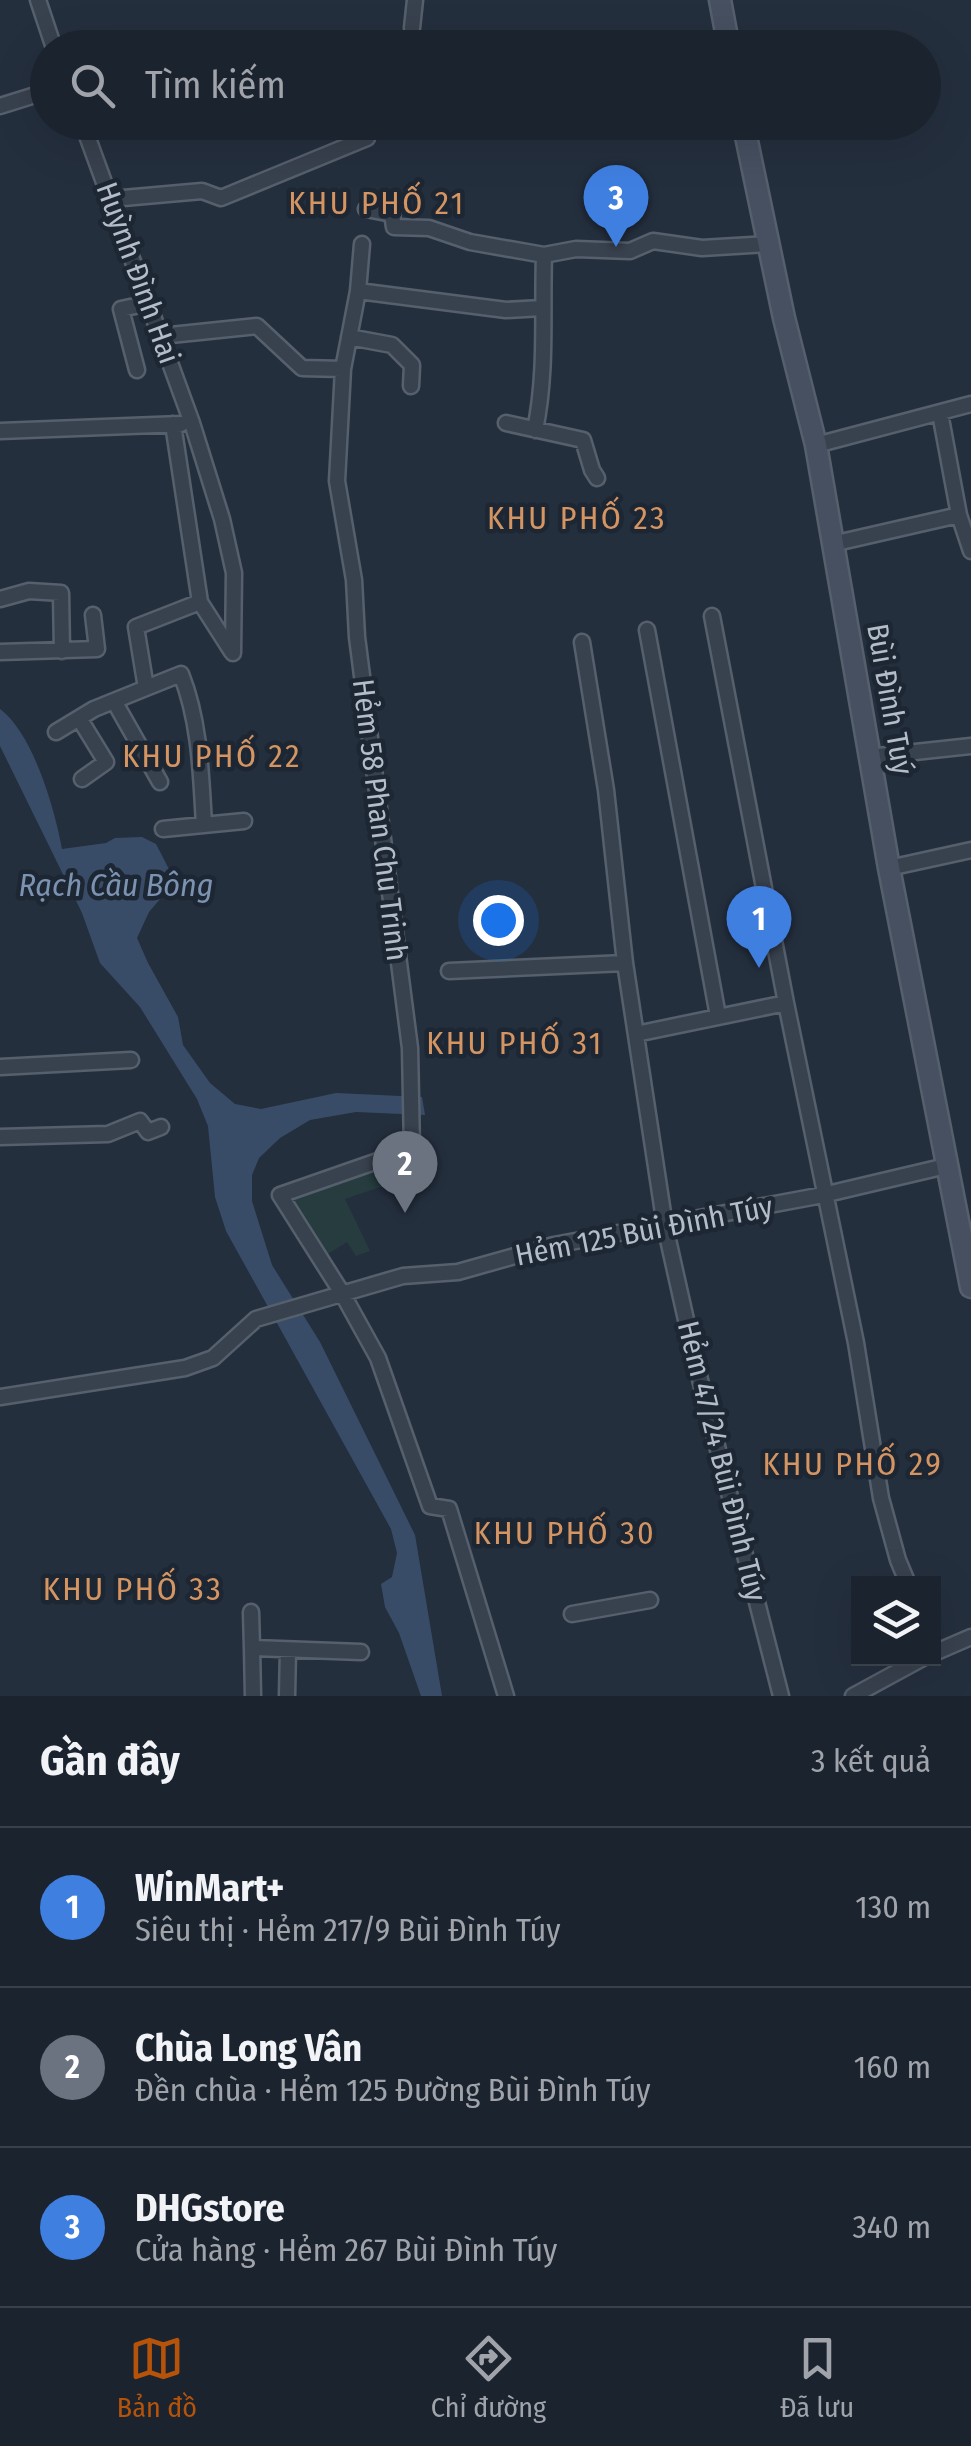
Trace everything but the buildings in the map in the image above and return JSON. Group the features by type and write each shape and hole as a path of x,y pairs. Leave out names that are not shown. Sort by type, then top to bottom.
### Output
{"street":[{"path":"38,0 48,30"},
{"path":"412,28 415,0"},
{"path":"720,0 726,30"},
{"path":"0,106 30,97"},
{"name":"Huỳnh Đình Hai","path":"89,140 192,423 230,550 234,573 233,653 200,602"},
{"path":"112,199 202,191 221,198 363,140"},
{"name":"Bùi Đình Tuý","path":"748,140 816,445 889,868 971,1287"},
{"path":"366,209 392,214 394,227 430,228 470,242 544,255 576,250 630,250 653,241 702,248 768,244"},
{"name":"Hẻm 58 Phan Chu Trinh","path":"342,1293 280,1195 412,1149 410,1059 357,638 354,580 337,482 343,368 358,291 362,244"},
{"path":"535,430 545,351 544,255"},
{"path":"358,291 506,310 542,308"},
{"path":"137,370 121,309 149,303"},
{"path":"161,336 257,326 302,368 343,368"},
{"path":"349,337 392,345 412,365 411,386"},
{"path":"816,445 971,404"},
{"path":"940,413 971,551"},
{"path":"0,431 192,423"},
{"path":"506,423 583,440 598,478"},
{"path":"146,688 136,627 200,602 174,424"},
{"path":"832,544 960,515"},
{"path":"0,599 30,592 61,593 62,651"},
{"path":"0,652 96,649 93,615"},
{"path":"712,616 823,1195 856,1343 881,1498 905,1576"},
{"path":"647,630 718,1016"},
{"name":"Hẻm 47/24 Bùi Đình Túy","path":"582,642 606,790 625,963 664,1226 694,1360 781,1696"},
{"path":"56,732 114,701 182,674 199,748 204,825"},
{"path":"114,701 160,782"},
{"path":"78,718 106,762 82,779"},
{"path":"870,757 971,746"},
{"path":"163,828 244,821"},
{"path":"889,868 971,850"},
{"path":"449,971 625,963"},
{"path":"636,1034 786,1003"},
{"path":"0,1067 131,1060"},
{"path":"0,1137 108,1134 140,1121 148,1132 162,1127"},
{"name":"Hẻm 125 Bùi Đình Túy","path":"0,1398 184,1368 213,1358 256,1319 403,1276 458,1272 554,1246 823,1195 946,1166"},
{"path":"342,1293 378,1358 430,1506 449,1509 506,1696"},
{"path":"572,1614 650,1600"},
{"path":"251,1612 252,1696"},
{"path":"941,1649 971,1637"},
{"path":"252,1648 361,1652"},
{"path":"287,1696 288,1650"},
{"path":"853,1696 907,1666"}],"green space":[{"path":"418,1157 422,1173 345,1199 370,1251 356,1256 347,1242 325,1256 288,1196"}],"water":[{"name":"Rạch Cầu Bông","path":"0,709 12,720 32,754 48,794 62,849 106,843 115,838 142,837 156,844 172,875 167,891 149,912 137,938 178,1017 183,1045 210,1083 235,1104 261,1109 336,1093 422,1097 425,1115 356,1112 310,1120 280,1138 259,1158 252,1175 252,1201 272,1265 320,1342 415,1535 442,1696 421,1696 399,1633 385,1607 381,1584 392,1577 397,1553 391,1529 226,1231 215,1197 208,1126 197,1099 140,1007 100,963 82,913 0,746"}],"place":[{"name":"DHGstore","path":"616,247"},
{"name":"WinMart+","path":"759,968"},
{"name":"Chùa Long Vân","path":"405,1213"}],"district":[{"name":"KHU PHỐ 21","path":"377,203"},
{"name":"KHU PHỐ 23","path":"577,518"},
{"name":"KHU PHỐ 22","path":"212,756"},
{"name":"KHU PHỐ 31","path":"515,1043"},
{"name":"KHU PHỐ 29","path":"853,1464"},
{"name":"KHU PHỐ 30","path":"565,1533"},
{"name":"KHU PHỐ 33","path":"133,1589"}]}
